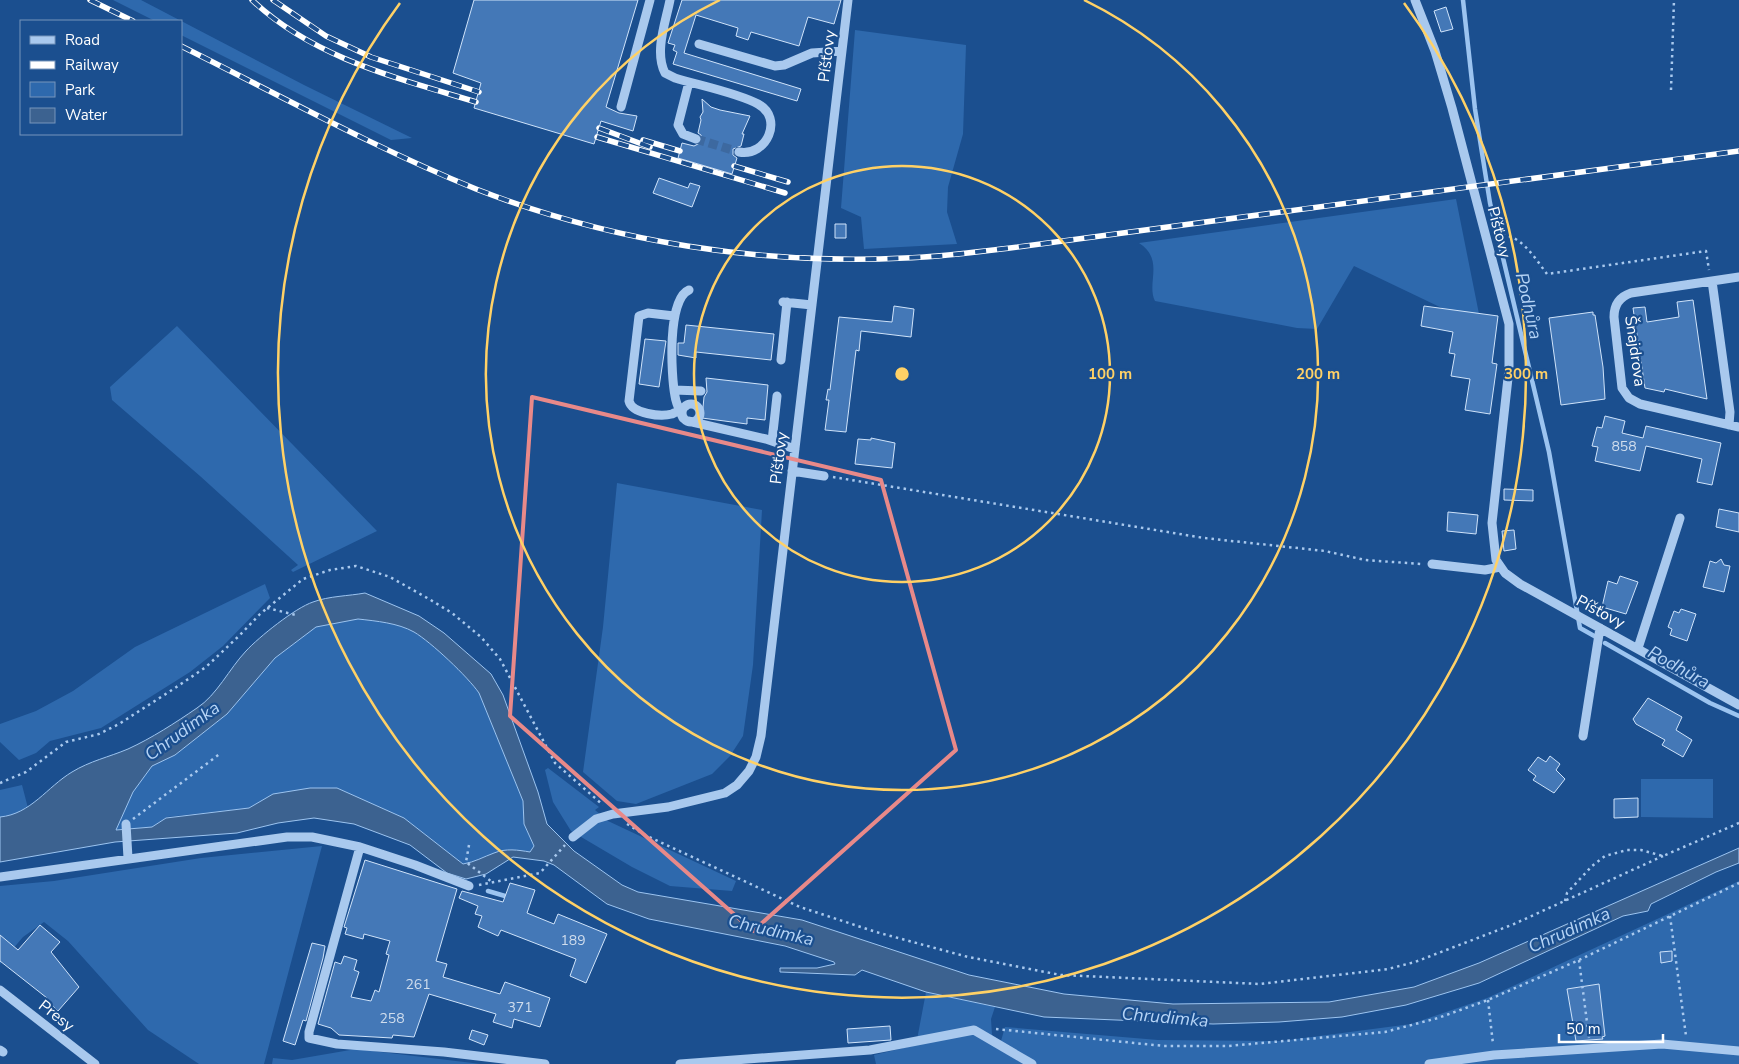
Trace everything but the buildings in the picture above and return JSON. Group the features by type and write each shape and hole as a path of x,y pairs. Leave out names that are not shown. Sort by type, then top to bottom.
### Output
{"street":[{"path":"621,108 650,0"},
{"path":"670,0 662,41 662,63 665,73 752,102 767,112 771,129 768,140 754,151 739,152"},
{"name":"Píšťovy","path":"573,837 596,819 613,814 668,807 725,793 737,785 749,772 756,757 761,736 848,0"},
{"name":"Píšťovy","path":"1414,0 1424,22 1452,108 1509,324 1509,369 1492,524 1494,553 1500,567 1520,584 1638,648 1739,706"},
{"path":"698,44 775,66 784,66 812,53 842,51"},
{"path":"689,82 678,125 683,134 696,139"},
{"name":"Šnajdrova","path":"1739,277 1631,293 1621,298 1616,306 1614,317 1622,388 1629,398 1640,404 1739,427"},
{"path":"1712,281 1730,412 1729,425"},
{"path":"684,414 674,390 674,316 678,300 689,290"},
{"path":"781,360 784,302 812,305"},
{"path":"674,316 648,313 639,316 629,401 631,407 643,412 684,414 795,449"},
{"path":"674,390 701,391"},
{"path":"772,441 777,396"},
{"path":"792,469 824,476"},
{"name":"Píšťovy","path":"1638,648 1680,518"},
{"path":"1432,564 1485,570 1500,567"},
{"path":"1583,736 1600,628"},
{"path":"126,824 128,858"},
{"path":"0,877 128,858 301,836 336,841 360,848 415,865 469,886"},
{"path":"360,848 309,1032 309,1038 337,1044 444,1052 545,1064"},
{"name":"Presy","path":"0,990 95,1064"},
{"path":"680,1064 870,1050 974,1030 1032,1064"},
{"path":"1429,1064 1494,1055 1662,1044 1739,1051"}],"path":[{"path":"1671,90 1674,0"},
{"path":"1503,234 1525,245 1547,274 1706,251 1712,281"},
{"path":"824,476 1204,538 1326,551 1364,560 1432,564"},
{"path":"0,783 33,768 66,742 99,734 119,724 175,688 206,667 267,608 302,579 330,570 356,566 390,577 429,599 459,619 481,638 500,659 555,763 613,814 645,835 800,907 876,932 968,956 1061,975 1260,984 1388,969 1448,951 1739,823"},
{"path":"267,608 296,615"},
{"path":"126,824 221,753"},
{"path":"469,886 540,873 573,837"},
{"path":"469,845 466,862 483,877 492,882"},
{"path":"1565,901 1567,893 1592,866 1605,856 1626,850 1641,850 1663,856"},
{"path":"974,1030 1002,1029 1164,1046 1228,1046 1385,1032 1438,1018 1488,1000 1579,960 1739,883"},
{"path":"1670,916 1687,1045"},
{"path":"1579,960 1590,1049"},
{"path":"1488,1000 1494,1055"}],"highlighted area":[{"path":"532,397 881,480 956,750 753,931 510,716"}],"green space":[{"path":"113,0 141,0 179,20 153,20"},
{"path":"182,21 304,85 412,138 391,140 182,36"},
{"path":"855,30 966,45 963,134 948,187 947,212 957,244 864,249 861,217 841,208"},
{"path":"1456,199 1479,314 1444,309 1354,266 1317,329 1297,328 1155,301 1152,287 1153,264 1147,250 1139,243"},
{"path":"177,326 377,531 293,572 291,570 298,565 200,476 112,400 110,387"},
{"path":"617,483 762,510 753,665 743,736 730,756 712,774 636,804 617,801 583,772 603,627"},
{"path":"265,584 270,598 223,646 190,672 101,728 50,741 36,753 19,760 0,742 0,724 36,711 73,691 135,647"},
{"path":"358,619 394,624 414,632 449,660 479,693 523,801 524,824 534,846 530,852 503,850 463,864 404,818 337,788 274,794 249,808 167,817 152,827 115,830 133,792 152,765 175,755 227,714 275,658 316,627"},
{"path":"548,768 599,807 595,810 608,821 736,881 732,891 670,886 632,867 571,831 553,802 545,770"},
{"path":"1641,779 1713,779 1713,818 1641,817"},
{"path":"22,785 28,808 9,816 0,817 0,790"},
{"path":"322,846 264,1064 199,1064 148,1030 68,941 44,922 23,937 0,964 0,886 54,881 201,858"},
{"path":"1739,881 1739,1064 876,1064 874,1055 916,1045 926,992 995,1007 991,1019 992,1035 1001,1041 1005,1027 1158,1040 1281,1041 1411,1024 1487,998"},
{"path":"356,1049 481,1064 272,1064 273,1058 292,1060"}],"water":[{"name":"Chrudimka","path":"365,593 419,616 444,633 491,674 503,695 538,792 547,824 574,851 622,885 638,892 802,920 969,975 1064,994 1173,1004 1329,1002 1414,987 1479,963 1739,848 1739,863 1716,872 1651,904 1648,911 1623,916 1479,983 1406,1005 1342,1017 1279,1022 1213,1024 1044,1017 926,992 862,970 855,975 780,972 780,968 817,968 835,964 834,962 785,946 649,919 607,904 554,865 544,861 513,857 486,874 466,879 447,873 410,845 354,824 314,818 278,823 237,833 115,842 0,862 0,817 21,811 72,772 137,745 197,708 211,696 252,645 268,631 305,605 332,597","holes":["358,619 394,624 414,632 449,660 479,693 523,801 524,824 534,846 530,852 503,850 463,864 404,818 337,788 310,788 273,794 249,808 166,818 152,827 116,830 133,792 152,766 175,755 227,714 275,658 316,627"]}],"waterway":[{"name":"Podhůra","path":"1463,0 1475,109 1490,203 1549,452 1580,628 1596,637"},
{"name":"Podhůra","path":"1605,643 1710,703 1739,716"},
{"path":"488,891 505,896"}],"tunnel":[{"path":"696,139 739,152"}],"railway":[{"path":"90,0 131,20"},
{"path":"252,0 276,20 302,37 357,64 476,102"},
{"path":"273,0 326,36 371,57 479,92"},
{"path":"182,47 401,156 476,189 528,207 580,223 633,236 687,246 796,258 905,258 971,253 1739,151"},
{"path":"599,128 650,147"},
{"path":"597,137 785,193"},
{"path":"643,140 680,151"},
{"path":"734,166 788,182"}]}
